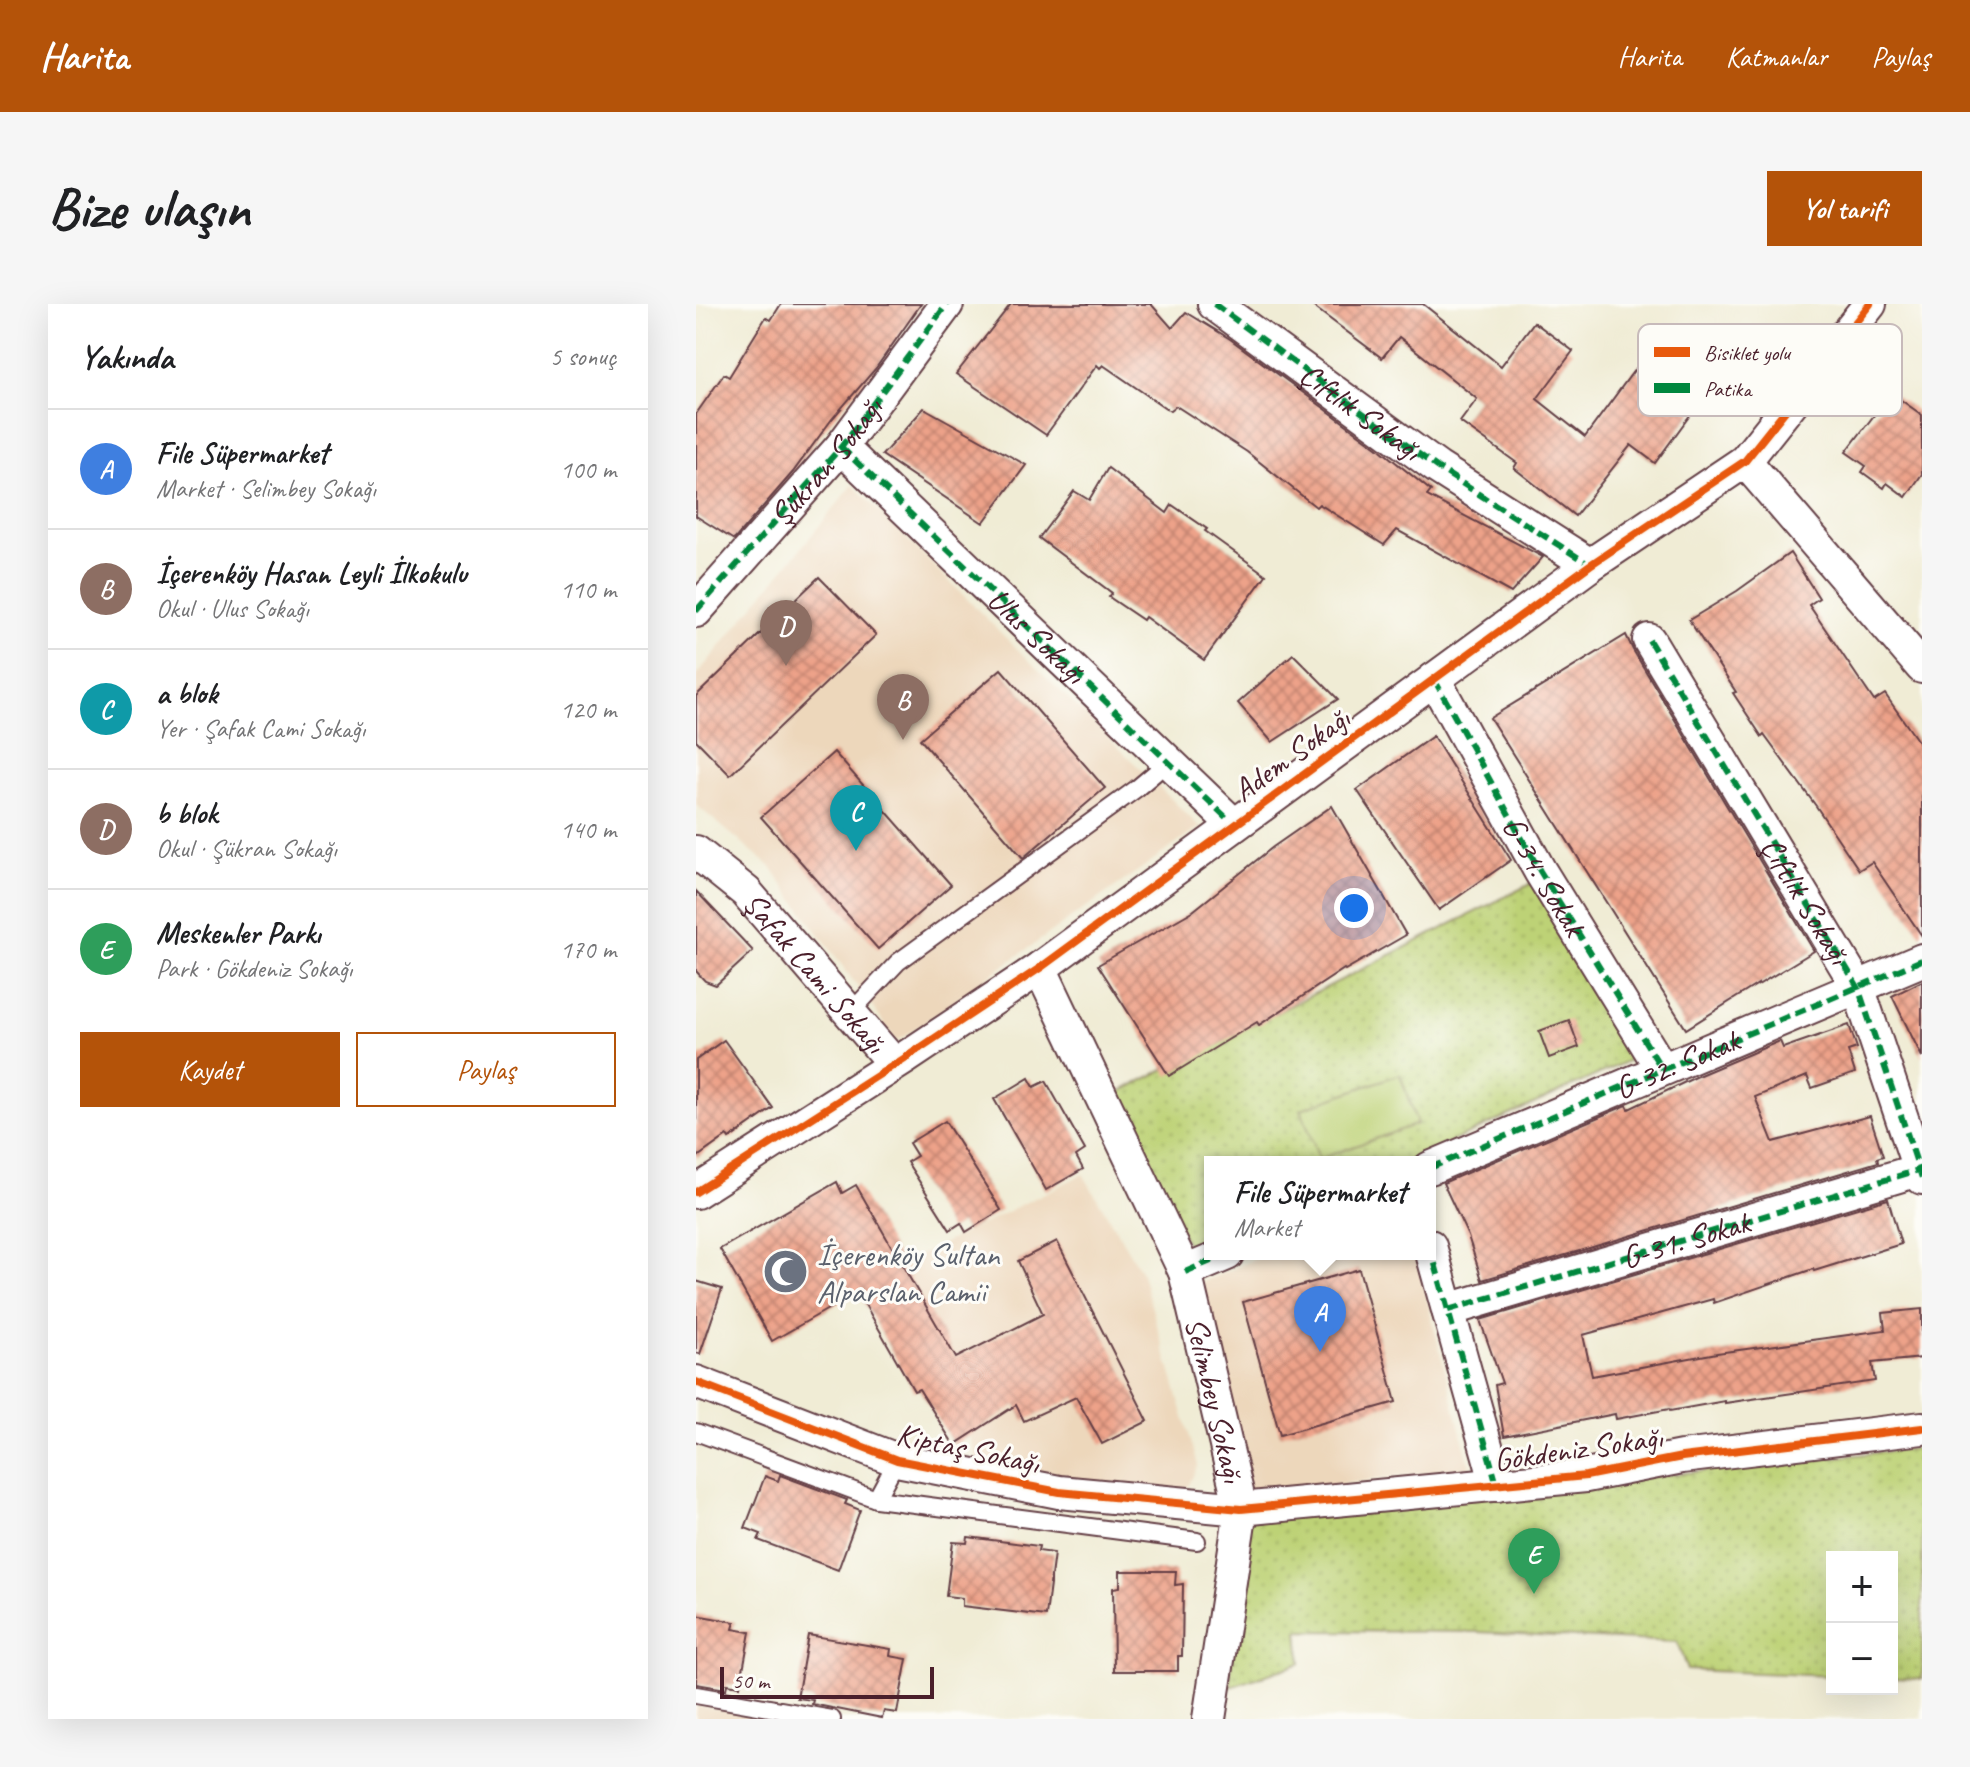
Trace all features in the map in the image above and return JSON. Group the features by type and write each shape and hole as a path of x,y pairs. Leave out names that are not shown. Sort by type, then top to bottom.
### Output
{"street":[{"name":"Şükran Sokağı","path":"696,611 841,447 947,304"},
{"name":"Çiftlik Sokağı","path":"1214,304 1438,468 1590,565"},
{"name":"Adem Sokağı","path":"1854,324 1870,304"},
{"name":"Adem Sokağı","path":"696,1192 1040,968 1590,565 1745,461 1781,416"},
{"name":"Ulus Sokağı","path":"841,447 1234,825"},
{"path":"1745,461 1922,667"},
{"name":"Çiftlik Sokağı","path":"1649,640 1858,987 1921,1173"},
{"name":"G-34. Sokak","path":"1434,679 1540,871 1662,1069"},
{"name":"Şafak Cami Sokağı","path":"696,852 746,892 894,1064"},
{"name":"G-32. Sokak","path":"1436,1165 1922,960"},
{"name":"Selimbey Sokağı","path":"1040,968 1185,1272 1241,1509 1209,1719"},
{"name":"G-31. Sokak","path":"1448,1310 1921,1173"},
{"path":"1185,1272 1213,1260"},
{"path":"1434,1260 1497,1485"},
{"name":"Kiptaş Sokağı","path":"696,1382 897,1460 1059,1492 1241,1509"},
{"name":"Gökdeniz Sokağı","path":"1241,1509 1586,1476 1682,1457 1922,1428"}],"lane":[{"path":"850,1013 898,962 1155,773"},
{"path":"696,1432 876,1499 1197,1541"},
{"path":"876,1499 897,1460"},
{"path":"696,1695 832,1719"}],"shaded area":[{"path":"853,485 1200,827 897,1041 770,866 696,805 696,676"},
{"path":"1083,1174 1142,1274 1198,1465 1185,1493 982,1469 898,1266"},
{"path":"1253,1260 1417,1260 1470,1467 1249,1496 1201,1283"},
{"path":"696,1706 793,1719 696,1719"}],"green space":[{"path":"1536,881 1634,1058 1420,1156 1204,1156 1204,1251 1193,1256 1112,1096"},
{"path":"1400,1074 1417,1124 1327,1156 1318,1156 1301,1109"},
{"path":"1922,1448 1922,1679 1898,1678 1898,1551 1826,1551 1826,1676 1687,1670 1677,1642 1478,1632 1298,1631 1301,1663 1230,1687 1240,1520"}],"building":[{"path":"781,304 921,304 876,368 734,540 696,516 696,414 724,374 729,377 766,317 771,320"},
{"path":"1011,304 1151,304 1172,328 1186,312 1230,339 1377,447 1431,491 1427,496 1543,557 1511,593 1397,530 1384,545 1319,504 1316,507 1247,452 1176,406 1170,411 1103,365 1100,368 1097,365 1046,435 956,374"},
{"path":"1310,304 1423,304 1501,366 1534,322 1573,351 1537,399 1585,437 1635,369 1638,371 1638,416 1689,416 1655,463 1631,445 1575,516 1514,468 1517,463 1460,422 1477,399 1399,337 1382,358"},
{"path":"1902,401 1922,415 1922,474 1906,497 1887,483 1884,488 1862,472 1866,466 1846,452 1873,416 1902,416"},
{"path":"924,408 1026,465 983,523 882,455"},
{"path":"1108,468 1167,513 1172,505 1266,575 1204,660 1145,617 1143,620 1109,597 1112,593 1039,538 1074,491 1089,500"},
{"path":"1790,553 1819,598 1809,605 1874,701 1885,694 1922,747 1922,936 1872,862 1859,870 1816,806 1764,735 1762,737 1689,620"},
{"path":"819,577 876,635 730,775 696,740 696,696"},
{"path":"1626,635 1814,951 1686,1029 1490,718"},
{"path":"1293,654 1338,699 1272,742 1238,703"},
{"path":"1001,669 1105,788 1023,858 920,739"},
{"path":"1433,736 1511,860 1439,910 1357,790"},
{"path":"834,752 951,885 878,949 761,817"},
{"path":"1332,806 1406,935 1344,969 1259,1025 1257,1022 1169,1076 1098,965 1193,911 1273,847"},
{"path":"696,891 753,951 716,985 705,981 696,971"},
{"path":"1922,981 1922,1057 1892,996"},
{"path":"1569,1020 1579,1047 1549,1058 1539,1031"},
{"path":"1849,1025 1857,1048 1848,1051 1855,1073 1812,1088 1807,1076 1755,1097 1773,1142 1870,1116 1883,1156 1877,1158 1878,1162 1482,1280 1468,1236 1443,1183 1627,1105 1629,1109 1780,1041 1783,1048"},
{"path":"724,1040 773,1108 696,1158 696,1060"},
{"path":"1029,1078 1034,1087 1046,1081 1085,1150 1076,1156 1083,1169 1046,1190 994,1099"},
{"path":"945,1121 1001,1210 966,1232 961,1223 950,1230 907,1162 917,1156 909,1143"},
{"path":"837,1182 842,1193 856,1185 956,1358 1043,1314 1018,1261 1057,1241 1148,1421 1102,1444 1076,1397 1024,1421 1016,1405 954,1445 919,1389 914,1391 858,1292 772,1341 720,1249"},
{"path":"1888,1199 1901,1244 1813,1269 1714,1303 1713,1299 1583,1335 1592,1376 1717,1353 1885,1330 1883,1313 1922,1309 1922,1358 1872,1363 1875,1381 1616,1419 1615,1414 1504,1436 1495,1385 1502,1383 1480,1320"},
{"path":"1359,1269 1396,1402 1280,1435 1243,1302"},
{"path":"696,1281 722,1289 700,1354 696,1353"},
{"path":"780,1475 847,1500 845,1504 860,1510 838,1570 758,1540 761,1534 745,1528 765,1476 778,1481"},
{"path":"968,1537 1039,1546 1038,1551 1054,1553 1046,1616 962,1606 962,1598 946,1596 953,1542 967,1543"},
{"path":"1120,1571 1176,1571 1175,1585 1183,1584 1182,1656 1178,1656 1178,1671 1114,1671 1113,1588 1120,1587"},
{"path":"696,1615 735,1622 733,1629 750,1632 740,1686 727,1684 726,1689 696,1684"},
{"path":"808,1635 891,1649 890,1656 907,1659 897,1713 884,1711 882,1718 812,1704 813,1700 797,1698"}],"marked path":[{"path":"696,611 841,447 947,304"},
{"path":"1214,304 1438,468 1590,565"},
{"path":"841,447 1234,825"},
{"path":"1649,640 1858,987 1922,1178"},
{"path":"1434,679 1540,871 1662,1069"},
{"path":"1436,1165 1922,960"},
{"path":"1448,1310 1922,1169"},
{"path":"1185,1272 1213,1260"},
{"path":"1434,1260 1497,1485"}],"cycle path":[{"path":"1854,324 1870,304"},
{"path":"696,1192 1040,968 1590,565 1745,461 1781,416"},
{"path":"696,1382 897,1460 1059,1492 1241,1509 1586,1476 1682,1457 1922,1428"}],"place":[{"name":"b blok","path":"786,666"},
{"name":"İçerenköy Hasan Leyli İlkokulu","path":"903,740"},
{"name":"a blok","path":"856,851"},
{"name":"İçerenköy Sultan Alparslan Camii","path":"786,1272"},
{"name":"File Süpermarket","path":"1320,1352"},
{"name":"Meskenler Parkı","path":"1534,1594"}]}
